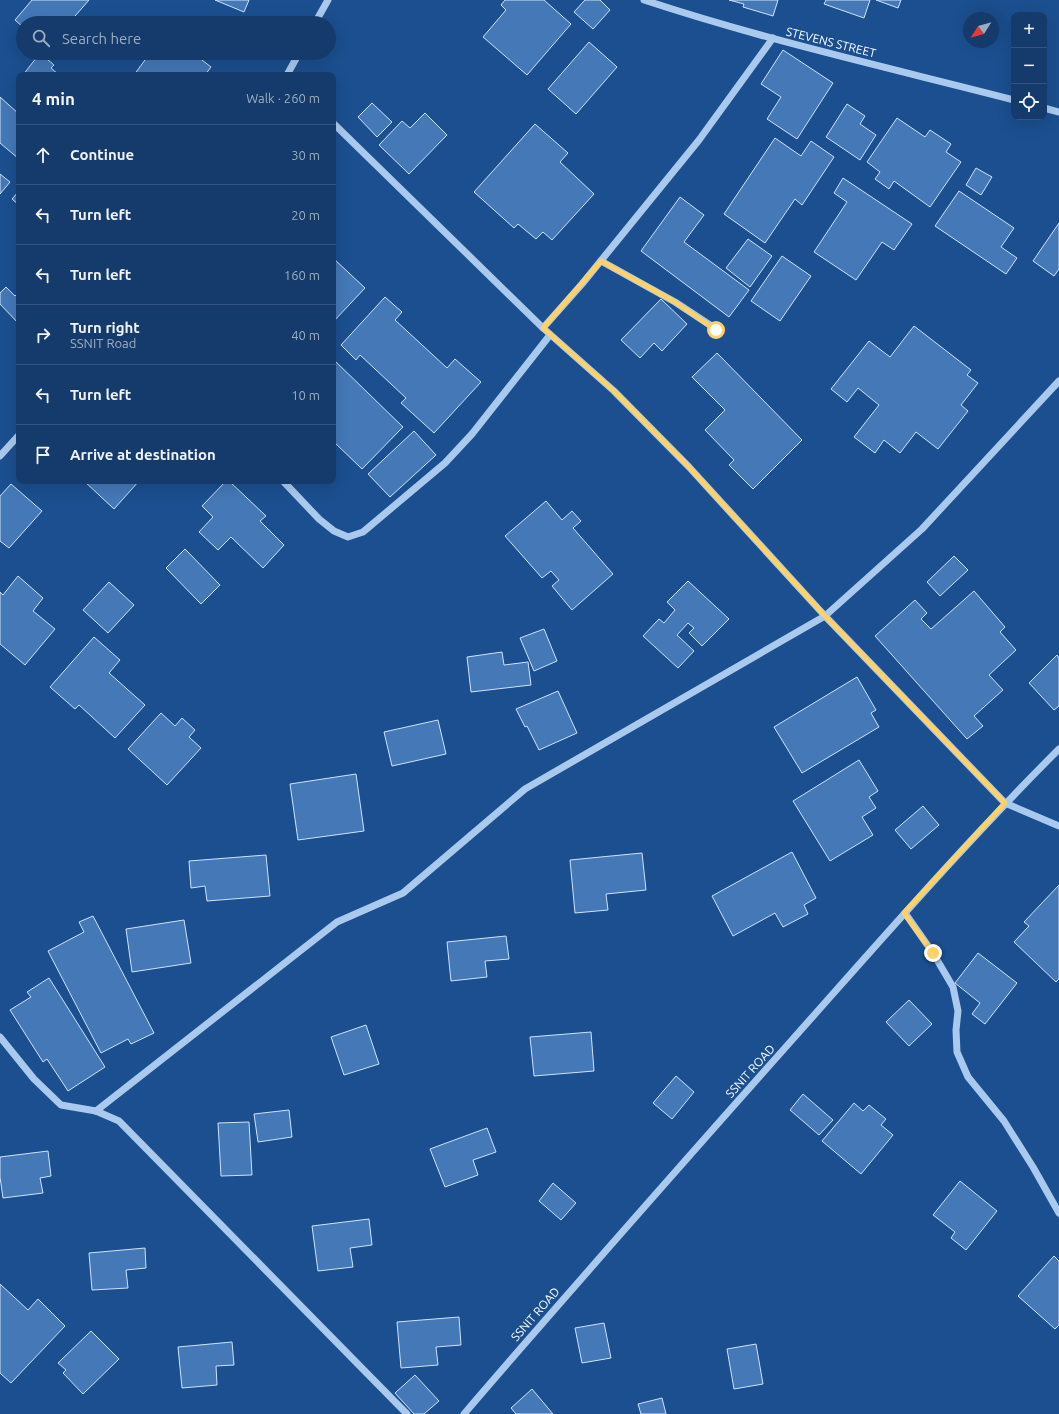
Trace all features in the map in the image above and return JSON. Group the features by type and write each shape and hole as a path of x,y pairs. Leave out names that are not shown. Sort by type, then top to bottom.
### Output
{"street":[{"path":"319,16 328,0"},
{"name":"STEVENS STREET","path":"644,0 696,17 773,38 1011,99"},
{"path":"543,328 601,261 699,140 773,38"},
{"path":"289,72 295,60"},
{"path":"1047,109 1059,112"},
{"path":"336,126 543,328 614,391 684,462 825,616 1005,803 1059,826"},
{"path":"601,261 675,302 716,330"},
{"path":"286,484 319,519 334,532 348,537 363,532 445,463 472,434 550,334"},
{"path":"96,1111 337,922 403,893 525,789 825,616 922,529 1059,381"},
{"path":"0,456 16,437"},
{"name":"SSNIT ROAD","path":"464,1414 585,1273 904,913 1005,803 1059,749"},
{"path":"904,913 933,953 952,987 958,1011 956,1030 957,1052 968,1077 1004,1121 1033,1167 1059,1213"},
{"path":"0,1037 34,1079 61,1105 96,1111 119,1121 407,1414"}],"building":[{"path":"32,0 89,0 75,16 18,16"},
{"path":"215,0 249,0 244,12"},
{"path":"505,0 544,0 571,24 527,75 483,37 506,10 501,5"},
{"path":"585,0 600,0 610,10 593,29 574,12"},
{"path":"729,0 778,0 773,16 743,7 744,4"},
{"path":"826,0 870,0 864,18 824,4"},
{"path":"876,0 901,0 898,8"},
{"path":"589,42 617,67 576,114 548,89"},
{"path":"783,50 833,83 797,139 767,119 781,97 761,84"},
{"path":"35,60 48,60 54,65 51,68 56,72 25,72"},
{"path":"145,60 202,60 211,67 207,72 136,72"},
{"path":"0,97 16,111 16,156 0,143"},
{"path":"372,103 392,122 377,137 358,117"},
{"path":"847,104 865,116 860,124 876,135 860,160 826,137"},
{"path":"425,113 447,135 409,174 379,145 402,121 410,128"},
{"path":"897,118 925,137 930,130 951,144 946,152 961,162 930,207 894,181 889,189 875,179 880,172 867,162"},
{"path":"535,124 568,153 560,162 594,194 552,240 543,232 536,239 518,224 514,228 474,192"},
{"path":"775,138 801,156 811,141 834,157 802,205 795,199 765,243 724,214"},
{"path":"976,168 992,177 981,195 966,185"},
{"path":"0,174 10,182 0,194"},
{"path":"843,178 912,224 894,250 882,242 856,280 814,252 847,202 834,193"},
{"path":"959,191 1014,228 1001,247 1017,258 1006,274 935,226"},
{"path":"16,194 16,202 12,199"},
{"path":"680,197 704,215 684,242 749,290 729,317 641,251"},
{"path":"1059,223 1059,269 1054,276 1033,261"},
{"path":"748,239 772,256 750,287 726,268"},
{"path":"782,256 811,276 780,321 751,301"},
{"path":"336,261 365,288 336,319"},
{"path":"6,287 15,296 16,295 16,321 0,304 0,293"},
{"path":"385,297 402,312 395,320 447,368 455,359 481,382 434,433 401,403 406,398 360,355 356,360 341,345"},
{"path":"661,299 687,324 662,351 654,343 640,358 621,340"},
{"path":"914,326 971,370 967,375 978,383 961,405 968,411 938,449 916,432 900,453 884,440 875,453 854,437 879,405 858,388 847,402 831,389 869,341 890,357"},
{"path":"717,353 802,440 753,489 729,465 734,460 705,430 725,410 692,377"},
{"path":"336,362 403,427 362,469 336,444"},
{"path":"414,431 436,455 390,497 368,474"},
{"path":"11,484 42,511 9,548 0,541 0,496"},
{"path":"87,484 136,484 114,509"},
{"path":"223,484 232,484 266,516 260,521 284,545 263,568 231,537 218,550 199,532 213,517 202,506"},
{"path":"546,501 562,520 572,511 581,521 573,528 613,574 572,610 552,586 559,580 551,571 542,578 505,536"},
{"path":"185,549 220,585 201,604 166,568"},
{"path":"954,556 968,570 940,596 927,582"},
{"path":"18,576 43,598 33,611 55,629 25,665 0,644 0,592 3,595"},
{"path":"688,581 729,619 702,646 689,633 694,628 688,623 677,635 694,651 678,668 643,636 659,619 664,623 675,610 667,602"},
{"path":"109,582 134,605 108,633 83,610"},
{"path":"974,591 1005,627 1000,632 1016,650 989,675 1003,690 974,716 983,726 967,739 875,636 915,600 927,613 921,619 931,629"},
{"path":"544,629 557,661 534,671 520,638"},
{"path":"94,637 120,660 109,673 145,705 115,738 79,705 75,709 50,687"},
{"path":"502,652 504,665 528,662 531,685 471,692 467,657"},
{"path":"1057,655 1059,658 1059,706 1054,710 1029,683"},
{"path":"857,677 876,710 871,713 879,727 802,773 774,727"},
{"path":"558,691 577,733 539,750 527,726 525,727 516,709"},
{"path":"161,713 175,726 182,718 195,730 189,737 201,748 167,785 128,749"},
{"path":"438,720 446,754 392,766 384,732"},
{"path":"859,760 878,791 869,797 876,808 862,817 873,835 830,861 793,801"},
{"path":"356,774 364,831 298,840 290,784"},
{"path":"923,806 939,825 911,849 895,830"},
{"path":"792,852 816,898 804,905 808,914 783,927 775,913 733,936 712,896"},
{"path":"642,853 646,890 606,894 608,910 575,913 570,860"},
{"path":"266,855 270,896 207,901 205,886 191,888 189,861"},
{"path":"1059,885 1059,979 1056,982 1014,942 1029,926 1024,922"},
{"path":"93,916 154,1033 131,1044 128,1039 101,1053 48,951 84,932 79,922"},
{"path":"184,920 191,963 132,972 126,929"},
{"path":"506,936 509,959 485,961 487,977 451,981 447,942"},
{"path":"978,953 1017,983 985,1024 972,1014 980,1003 955,983"},
{"path":"49,978 105,1067 68,1091 47,1059 43,1062 10,1010 31,997 27,992"},
{"path":"909,1000 932,1024 909,1046 886,1022"},
{"path":"366,1025 379,1064 344,1075 331,1037"},
{"path":"591,1032 594,1071 534,1076 530,1037"},
{"path":"676,1076 694,1092 672,1119 653,1103"},
{"path":"803,1094 833,1120 819,1135 790,1110"},
{"path":"854,1103 863,1111 869,1105 886,1119 881,1125 893,1135 861,1174 822,1141"},
{"path":"289,1110 292,1137 258,1142 254,1114"},
{"path":"249,1122 252,1175 221,1176 218,1123"},
{"path":"487,1128 496,1152 473,1160 478,1175 445,1187 430,1149"},
{"path":"48,1151 51,1176 40,1178 43,1193 3,1198 0,1177 0,1157"},
{"path":"960,1181 997,1211 966,1250 951,1238 955,1232 933,1215"},
{"path":"553,1183 576,1203 561,1220 539,1201"},
{"path":"369,1219 372,1245 350,1248 353,1267 318,1271 312,1226"},
{"path":"145,1248 146,1268 126,1270 128,1288 92,1290 89,1253"},
{"path":"1054,1256 1059,1261 1059,1325 1055,1329 1018,1296"},
{"path":"0,1284 28,1310 38,1299 65,1326 11,1383 0,1373"},
{"path":"459,1317 461,1345 436,1347 438,1365 401,1368 397,1322"},
{"path":"604,1323 611,1358 582,1363 575,1328"},
{"path":"91,1331 119,1359 83,1394 63,1373 66,1370 58,1363"},
{"path":"232,1342 234,1365 216,1366 217,1385 182,1388 178,1347"},
{"path":"756,1344 763,1384 734,1389 727,1349"},
{"path":"415,1375 439,1401 424,1414 414,1414 395,1393"},
{"path":"532,1389 553,1414 516,1414 511,1408"},
{"path":"662,1398 666,1414 641,1414 638,1404"}],"route":[{"path":"716,330 675,302 601,261 543,328 614,391 689,467 825,616 1005,803 904,913 933,953"}]}
